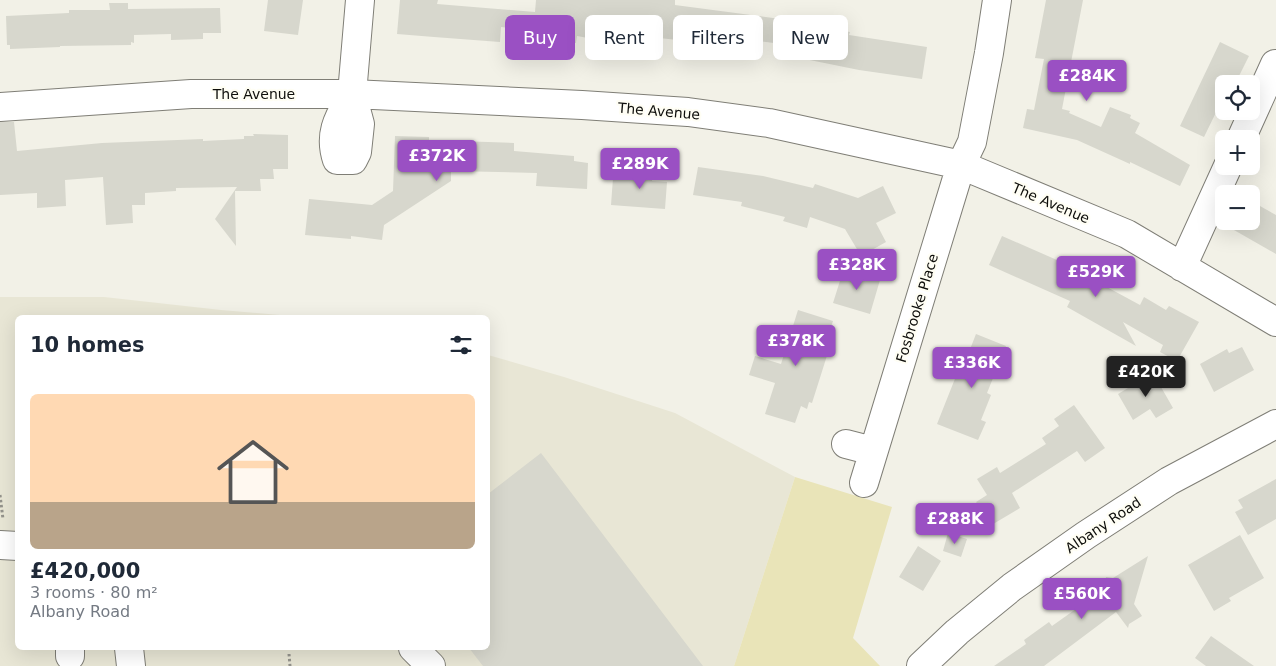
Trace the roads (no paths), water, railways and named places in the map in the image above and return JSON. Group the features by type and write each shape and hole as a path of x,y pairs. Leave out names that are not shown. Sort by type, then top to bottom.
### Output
{"street":[{"path":"352,94 360,0"},
{"name":"Fosbrooke Place","path":"864,483 961,165 972,142 997,0"},
{"path":"1245,130 1275,64"},
{"name":"The Avenue","path":"0,107 191,94 352,94 688,112 769,122 961,165 1127,234 1276,322"},
{"path":"1182,267 1224,175"},
{"name":"Albany Road","path":"921,666 957,632 1012,587 1086,535 1169,481 1276,424"},
{"path":"846,444 873,451"},
{"path":"2,533 15,544"},
{"path":"129,650 131,666"},
{"path":"415,650 431,666"}]}
